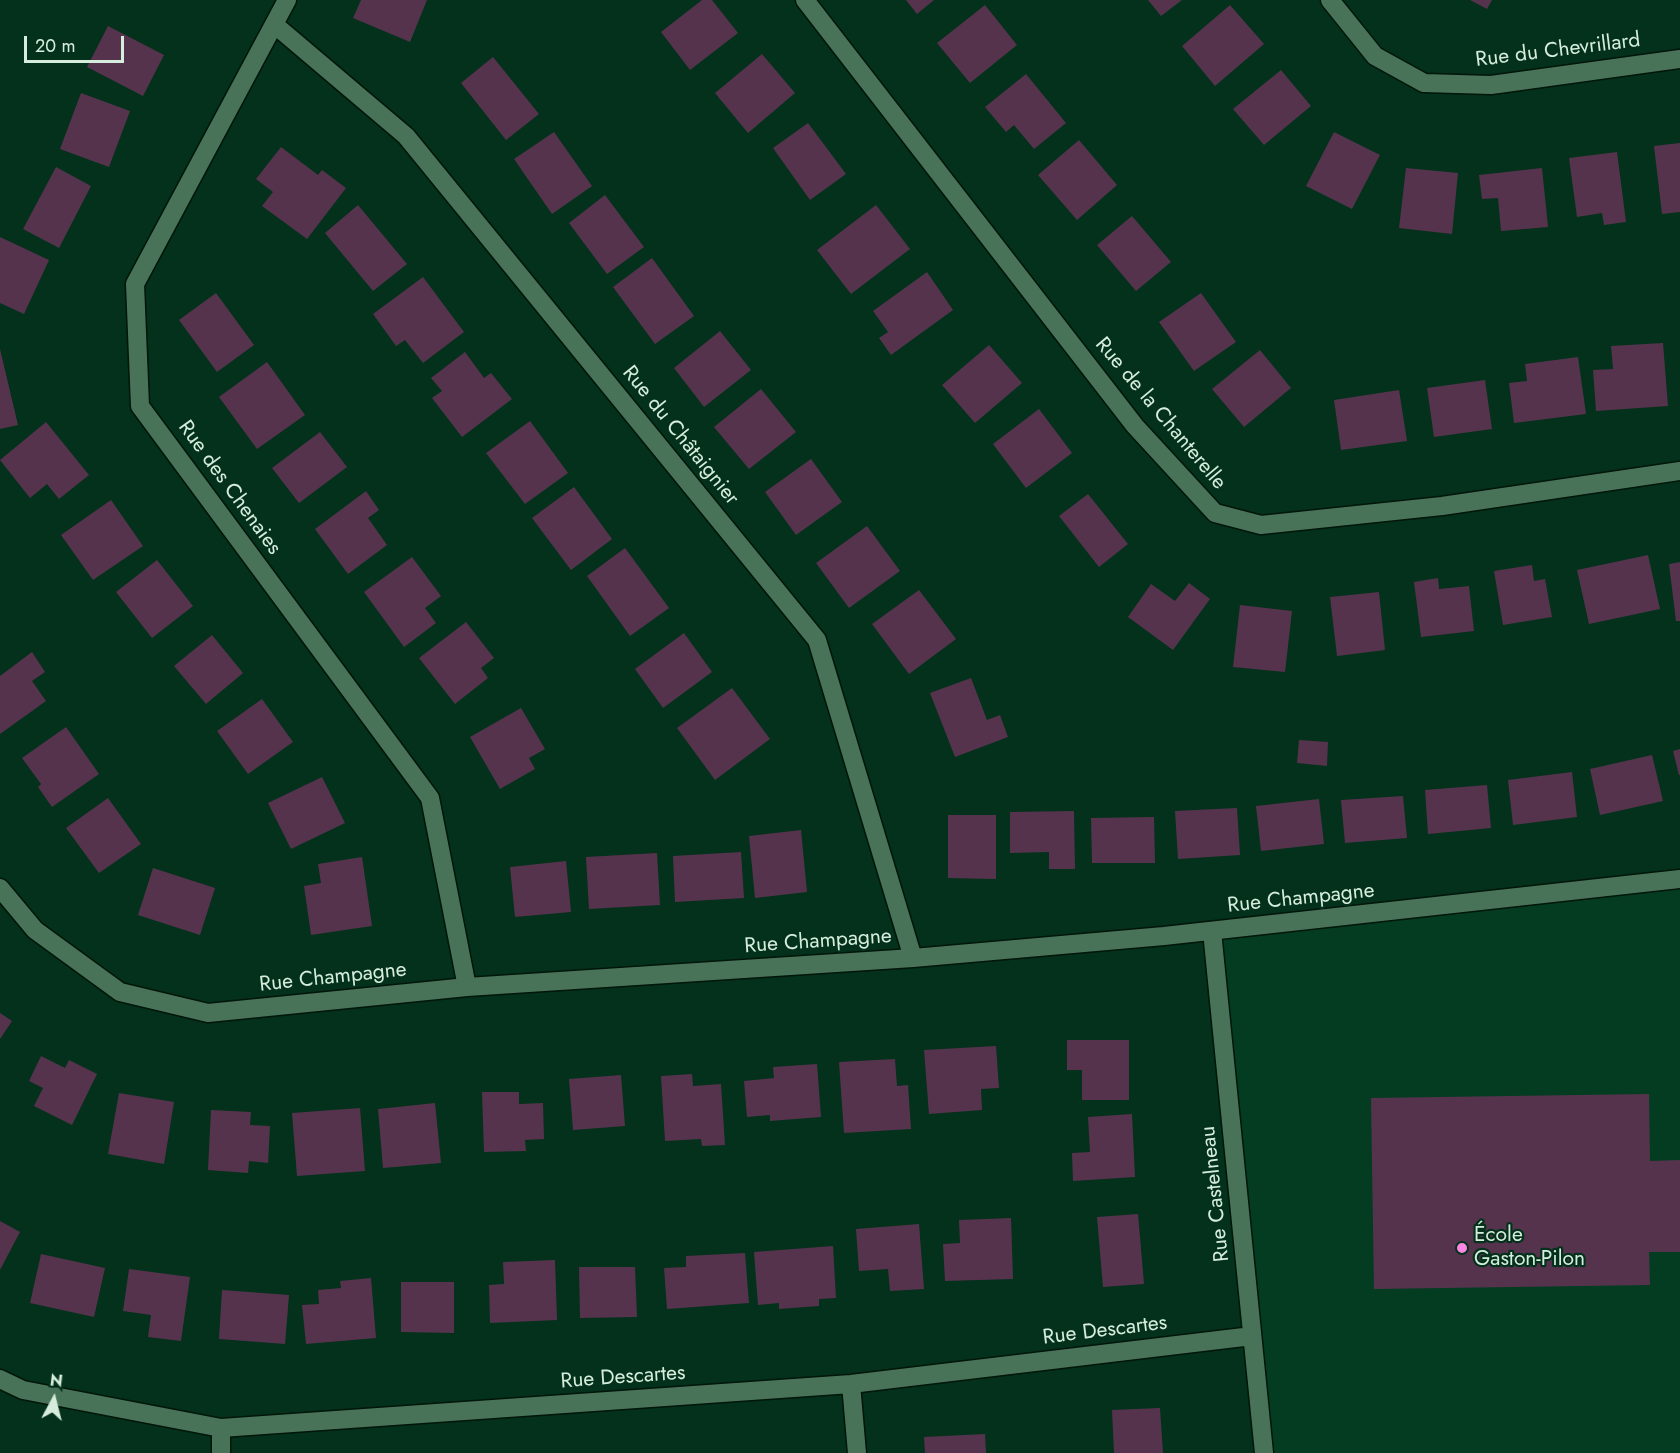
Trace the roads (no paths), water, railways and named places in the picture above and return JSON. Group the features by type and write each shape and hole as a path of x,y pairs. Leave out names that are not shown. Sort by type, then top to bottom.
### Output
{"street":[{"name":"Rue des Chenaies","path":"287,0 135,284 140,406 430,798 467,987"},
{"name":"Rue de la Chanterelle","path":"805,0 1136,426 1215,513 1261,525 1442,506 1680,471"},
{"name":"Rue du Chevrillard","path":"1330,0 1375,56 1424,83 1491,85 1680,59"},
{"name":"Rue du Châtaignier","path":"275,25 406,136 817,640 913,958"},
{"name":"Rue Champagne","path":"0,888 35,930 120,992 208,1013 467,987 913,958 1212,932 1680,879"},
{"name":"Rue Castelneau","path":"1212,932 1264,1453"},
{"name":"Rue Descartes","path":"0,1378 23,1390 221,1428 851,1384 1252,1336"},
{"path":"851,1384 856,1453"},
{"path":"221,1428 221,1453"}],"place":[{"name":"École Gaston-Pilon","path":"1462,1248"}]}
